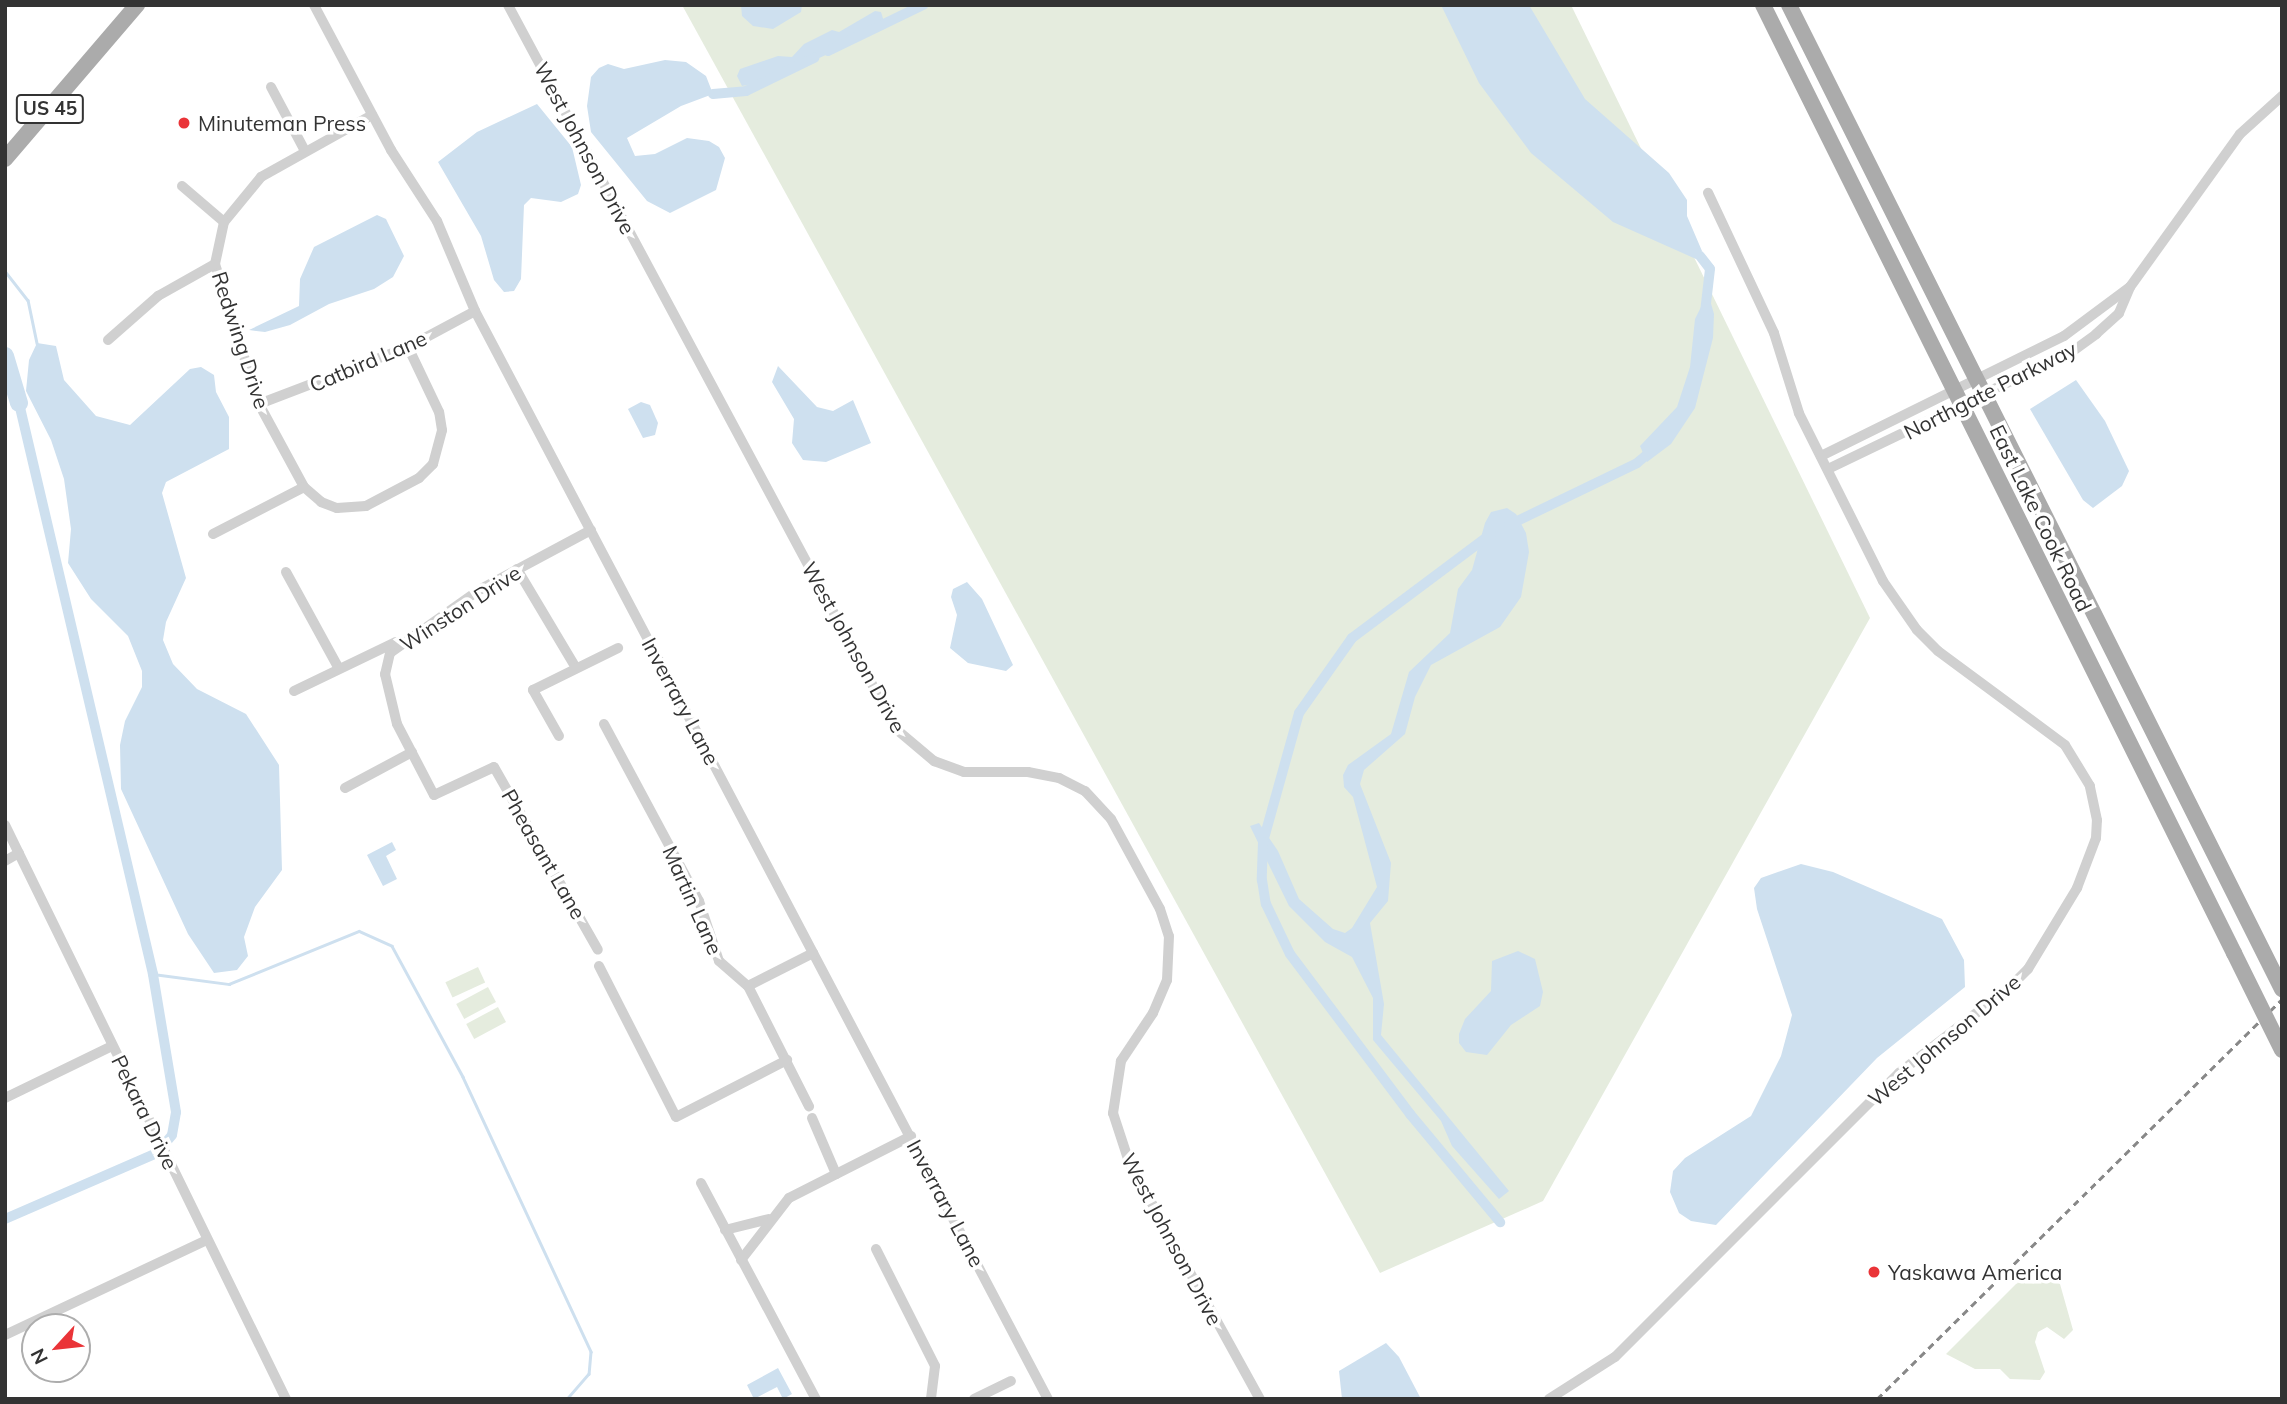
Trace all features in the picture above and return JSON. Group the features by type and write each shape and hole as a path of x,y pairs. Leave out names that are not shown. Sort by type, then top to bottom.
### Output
{"main road":[{"name":"US 45","path":"5,159 137,5"},
{"name":"East Lake Cook Road","path":"1763,5 2282,1050"},
{"name":"East Lake Cook Road","path":"1789,5 2282,989"}],"street":[{"name":"Inverrary Lane","path":"314,5 372,115 438,221 475,311 1048,1399"},
{"name":"West Johnson Drive","path":"508,5 897,729 934,761 964,772 1028,772 1059,778 1085,791 1111,819 1147,886 1169,936 1167,980 1153,1013 1121,1061 1113,1113 1129,1162 1260,1399"},
{"path":"271,87 304,149"},
{"name":"Northgate Parkway","path":"1828,469 2081,345 2119,313 2130,287 2240,134 2282,96"},
{"name":"Redwing Drive","path":"372,115 304,149 261,177 224,222 215,264 259,404 304,487 337,508 366,506 419,478 433,464 442,430 439,412 408,348"},
{"path":"182,186 224,222"},
{"name":"West Johnson Drive","path":"1549,1399 1615,1357 1899,1073 2011,986 2028,969 2091,860 2097,820 2079,765 2065,745 1917,630 1883,581 1799,412 1774,333 1708,193"},
{"path":"108,340 158,296 215,264"},
{"name":"Northgate Parkway","path":"1821,456 2064,336 2130,287"},
{"name":"Catbird Lane","path":"259,404 408,348 475,311"},
{"path":"213,534 304,487"},
{"name":"Winston Drive","path":"484,772 434,795 397,724 385,674 390,653 517,569 591,530"},
{"path":"517,569 576,668"},
{"path":"286,572 338,667"},
{"path":"294,691 338,667 418,633"},
{"path":"559,736 533,690 618,648"},
{"name":"Martin Lane","path":"604,724 699,901 719,961 748,986 809,1106"},
{"path":"345,788 412,751"},
{"name":"Pheasant Lane","path":"484,772 494,767 598,950"},
{"name":"Pekara Drive","path":"5,825 286,1399"},
{"path":"5,861 19,853"},
{"path":"748,986 813,953"},
{"path":"598,966 676,1116 787,1060"},
{"path":"5,1098 112,1046"},
{"path":"812,1118 836,1174"},
{"path":"741,1260 769,1219 789,1198 911,1136"},
{"path":"701,1182 816,1399"},
{"path":"725,1230 769,1219"},
{"path":"5,1335 207,1240"},
{"path":"876,1249 935,1366 931,1399"},
{"path":"974,1399 1011,1381"}],"shaded area":[{"path":"682,5 1571,5 1870,618 1543,1201 1380,1273"},
{"path":"478,967 485,982 453,998 445,982"},
{"path":"488,987 496,1002 464,1019 456,1004"},
{"path":"498,1007 506,1022 474,1039 466,1024"},
{"path":"2027,1273 2042,1274 2060,1284 2073,1330 2064,1339 2047,1327 2038,1332 2035,1342 2045,1372 2040,1380 2010,1379 2000,1369 1975,1369 1946,1354"}],"water":[{"path":"741,5 802,5 801,12 773,29 753,26 742,16"},
{"path":"1441,5 1529,5 1585,99 1669,173 1687,200 1687,216 1702,251 1696,259 1613,222 1531,153 1479,83"},
{"path":"875,11 881,12 886,28 856,42 848,39 839,49 806,64 799,62 779,79 742,86 737,76 740,69 778,56 792,57 804,44 832,30 839,32"},
{"path":"665,60 686,62 706,76 713,94 681,106 627,138 635,156 655,154 687,138 709,141 719,147 725,158 716,190 670,213 647,201 591,132 587,106 591,77 599,68 608,64 624,69"},
{"path":"537,104 572,147 581,185 578,194 561,202 531,198 524,205 521,279 514,291 504,292 494,280 481,236 438,162 477,132"},
{"path":"377,215 386,219 404,256 393,277 374,289 329,304 290,325 265,332 249,330 299,306 300,279 314,247"},
{"path":"1705,299 1710,300 1714,314 1713,338 1695,408 1671,444 1647,462 1640,446 1677,407 1690,367 1695,319"},
{"path":"37,343 56,346 64,380 96,416 130,425 190,369 201,367 214,375 216,392 229,417 229,449 166,482 162,493 186,578 166,622 163,640 173,664 197,689 246,714 279,765 282,870 255,907 244,937 248,956 237,970 214,973 188,934 121,789 120,745 125,721 142,687 142,671 128,636 91,599 68,563 71,529 64,479 51,440 26,391 29,360"},
{"path":"778,366 817,407 833,411 853,400 871,443 826,462 803,460 792,443 794,419 772,382"},
{"path":"2076,380 2105,421 2129,471 2122,486 2093,508 2083,500 2030,409"},
{"path":"641,402 650,405 658,423 655,435 643,438 628,409"},
{"path":"1507,508 1516,514 1526,533 1529,552 1521,597 1500,627 1431,665 1415,697 1405,734 1364,770 1360,784 1391,863 1388,901 1370,923 1384,1004 1381,1035 1509,1191 1499,1199 1452,1146 1441,1121 1373,1040 1373,998 1352,957 1325,942 1289,906 1250,826 1259,823 1278,851 1299,899 1333,929 1345,933 1352,928 1377,887 1353,797 1344,787 1343,775 1348,765 1391,734 1409,672 1450,633 1458,589 1472,570 1485,523 1491,512"},
{"path":"967,582 982,599 1013,665 1006,671 968,663 950,648 957,615 951,597 953,589"},
{"path":"392,842 396,850 386,856 397,879 383,886 367,855"},
{"path":"1801,864 1833,872 1942,919 1964,960 1965,987 1877,1058 1716,1225 1691,1221 1679,1213 1670,1192 1673,1171 1685,1158 1751,1116 1781,1056 1792,1015 1757,909 1754,888 1761,878"},
{"path":"1518,951 1535,959 1543,992 1540,1006 1511,1025 1487,1055 1466,1052 1459,1043 1459,1034 1465,1019 1491,991 1492,961"},
{"path":"1386,1343 1399,1357 1421,1399 1342,1399 1339,1371"},
{"path":"778,1368 792,1394 783,1399 777,1387 754,1399 747,1385"}],"waterway":[{"path":"828,51 923,5"},
{"path":"713,94 746,91 814,58"},
{"path":"1700,256 1710,269 1705,312"},
{"path":"5,271 28,300 37,343"},
{"path":"5,356 19,403"},
{"path":"5,1219 157,1153 172,1135 176,1112 153,974 19,403"},
{"path":"1509,525 1637,463 1655,448"},
{"path":"1491,534 1352,638 1299,713 1263,842 1262,880 1266,904 1290,954 1410,1114 1500,1222"},
{"path":"153,974 229,984 359,931 392,946 463,1077 591,1352 589,1374 567,1399"}],"railway":[{"path":"1877,1399 2282,999"}],"place":[{"name":"Minuteman Press","path":"184,123"},
{"name":"Yaskawa America","path":"1874,1272"}]}
